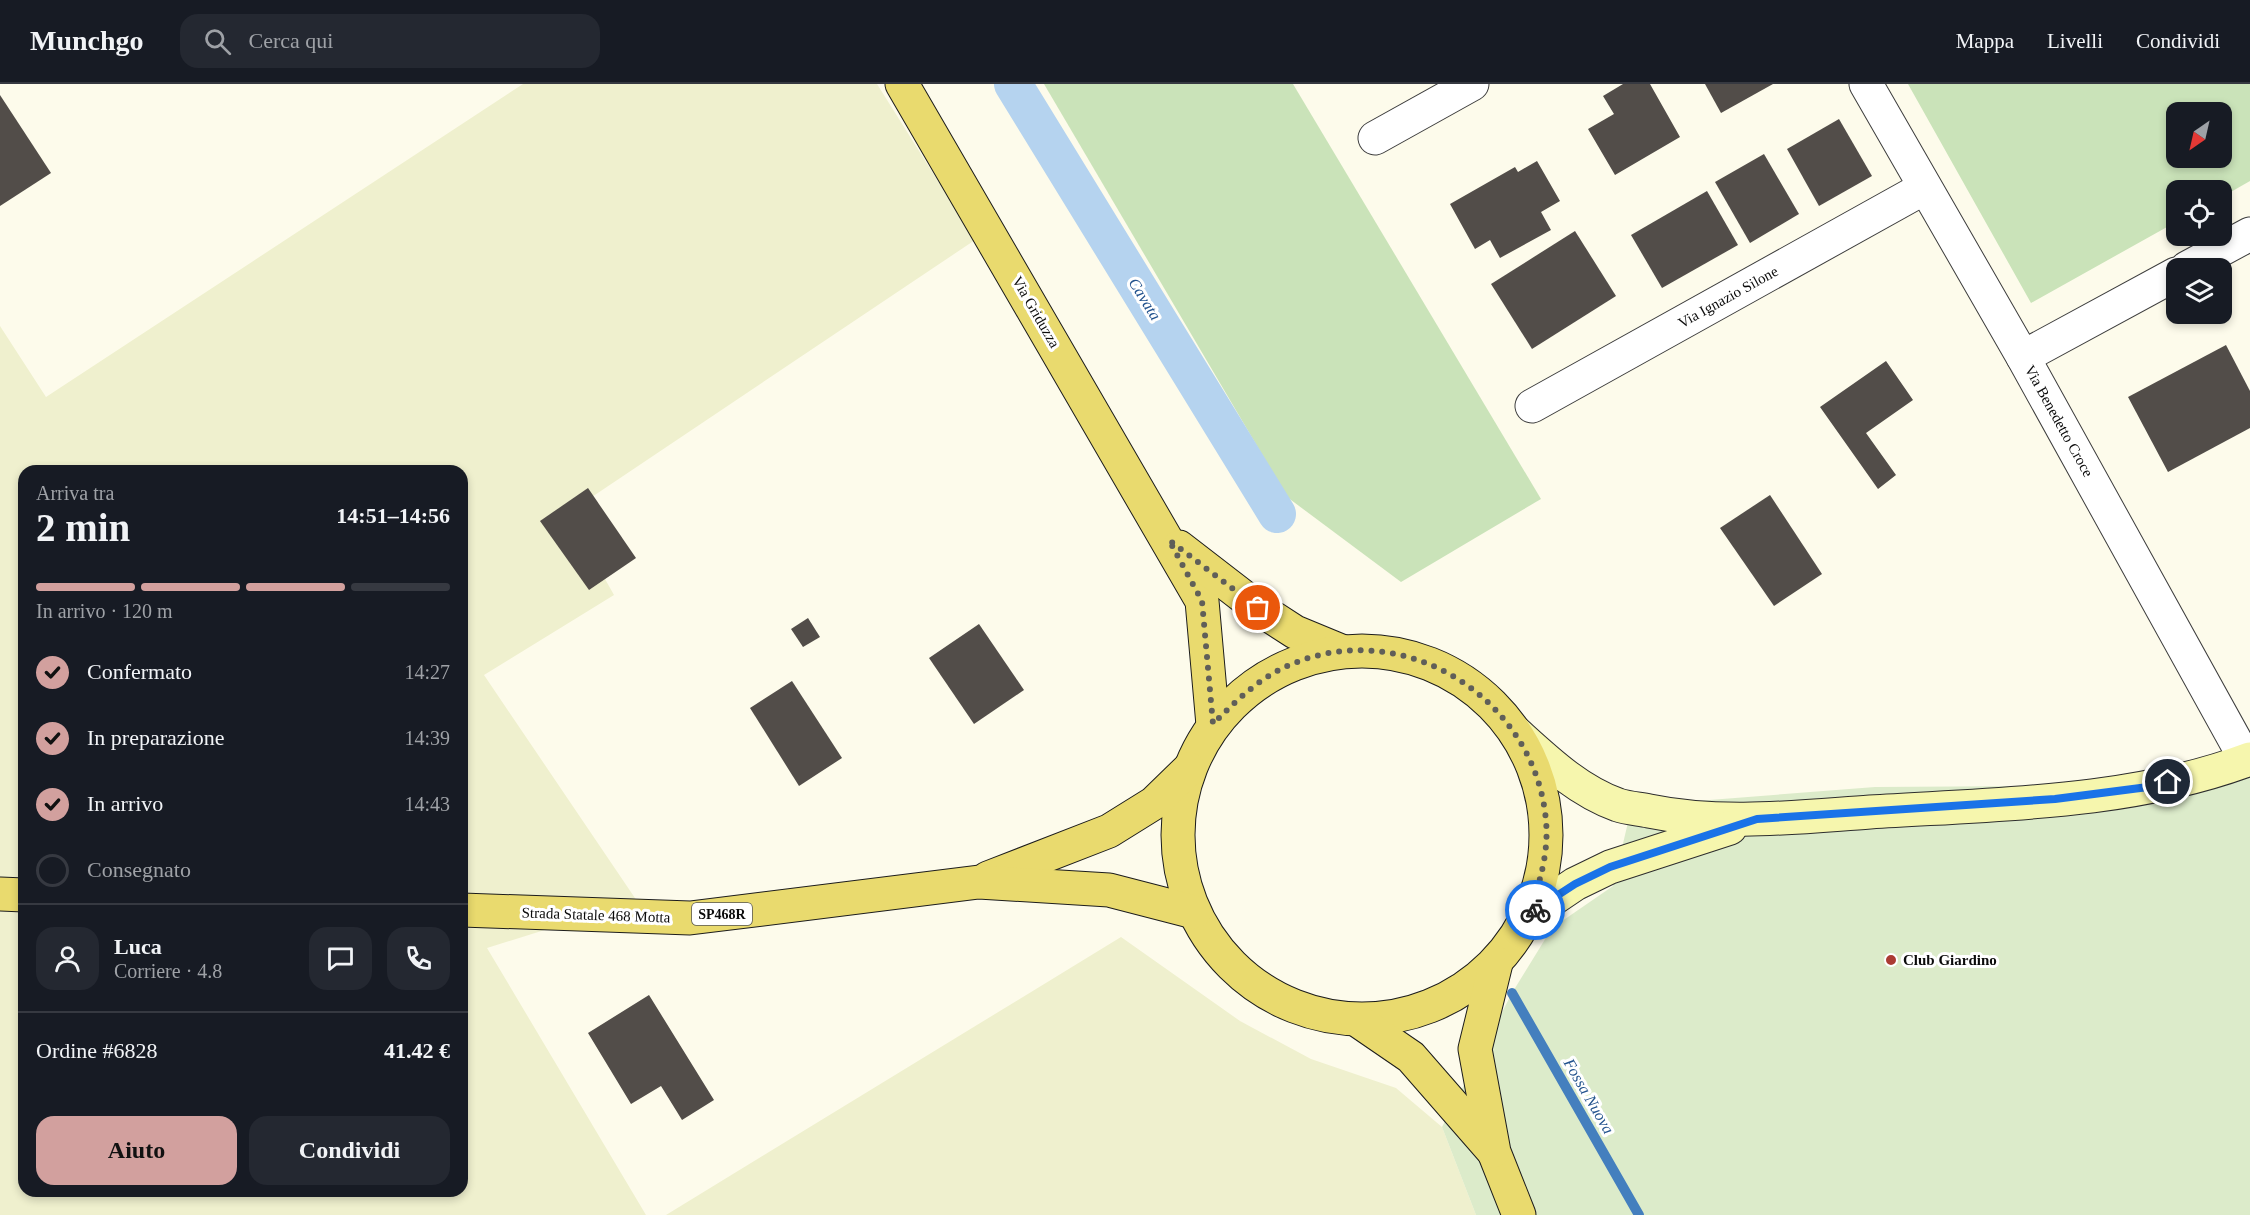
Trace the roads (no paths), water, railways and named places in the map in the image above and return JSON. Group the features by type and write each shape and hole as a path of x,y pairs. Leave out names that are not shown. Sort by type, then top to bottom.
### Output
{"main road":[{"name":"Via Griduzza","path":"902,84 1169,540 1202,601 1213,724"},
{"name":"Via Griduzza","path":"1169,540 1286,626 1341,651"},
{"name":"SP468R","path":"1341,651 1392,652 1439,668 1482,695 1515,732 1537,775 1546,822 1544,870 1529,915 1496,963 1467,987 1433,1006 1396,1017 1357,1020 1307,1011 1261,989 1222,955 1194,912 1179,865 1178,816 1189,769 1213,724 1249,689 1292,664 1341,651"},
{"path":"1515,732 1568,780 1618,805 1680,818 1757,819 2055,799 2148,787 2248,760"},
{"name":"SP468R","path":"980,882 1109,831 1154,803 1189,769"},
{"path":"1529,915 1575,884 1610,867 1757,819"},
{"name":"SP468R","path":"980,882 1109,890 1194,912"},
{"name":"Strada Statale 468 Motta","path":"468,910 690,918 980,882"},
{"path":"0,894 18,895"},
{"path":"1496,963 1474,1049 1494,1152 1519,1215"},
{"path":"1357,1020 1411,1057 1494,1152"}],"street":[{"path":"1375,138 1472,84"},
{"name":"Via Benedetto Croce","path":"1866,84 2023,357 2248,760"},
{"name":"Via Ignazio Silone","path":"1532,406 1924,188"},
{"path":"2206,258 2250,234"},
{"path":"2023,357 2166,279"}],"waterway":[{"name":"Cavata","path":"1013,84 1277,514"},
{"name":"Fossa Nuova","path":"1512,993 1639,1215"}],"place":[{"name":"Club Giardino","path":"1891,960"}]}
